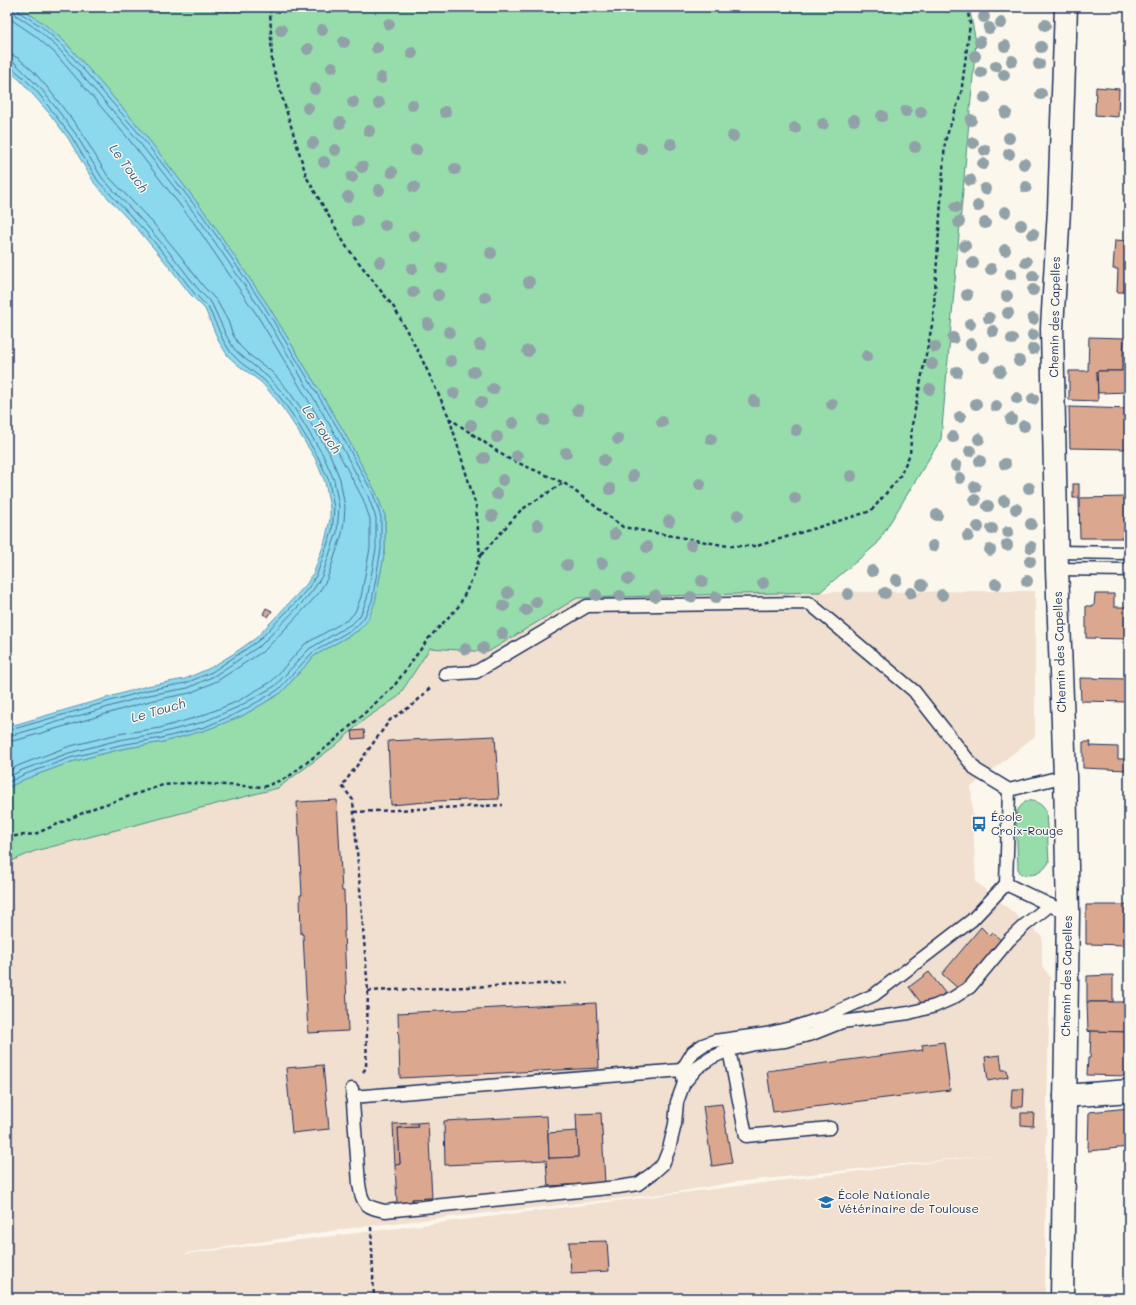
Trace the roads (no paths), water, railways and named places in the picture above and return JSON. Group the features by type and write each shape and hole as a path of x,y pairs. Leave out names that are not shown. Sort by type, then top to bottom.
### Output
{"street":[{"name":"Chemin des Capelles","path":"1062,1298 1065,1096 1059,909 1065,776 1057,560 1052,328 1059,210 1066,7"},
{"path":"1065,1096 1129,1091"}],"lane":[{"path":"1057,560 1126,553"},
{"path":"1057,560 1129,570"},
{"path":"445,674 476,672 587,606 809,604 914,691 976,770 1009,790 1065,776"},
{"path":"684,1083 682,1070 693,1052 714,1041 766,1034 795,1027 823,1018 874,995 972,920 1006,884 1009,790"},
{"path":"1006,884 1059,909"},
{"path":"682,1070 352,1092 359,1184 362,1199 370,1208 386,1211 638,1184 653,1174 663,1164 669,1149 675,1124 677,1102 684,1083 697,1068 711,1058 729,1050 755,1044 785,1041 812,1034 842,1022 909,1013 935,1006 953,998 970,987 1009,940 1025,925 1059,909"},
{"path":"729,1050 746,1136 830,1128"}],"water":[{"name":"Le Touch","path":"7,7 19,7 43,23 65,42 139,127 206,214 269,307 343,430 376,493 385,516 385,550 375,602 368,620 359,630 314,656 281,693 242,716 206,730 163,742 121,749 71,762 25,779 7,788 7,727 147,686 185,679 210,668 256,638 306,585 314,572 325,541 330,519 330,508 325,482 315,458 276,399 261,382 228,356 219,342 205,309 191,295 141,233 95,184 68,138 49,113 21,81 7,69"}],"place":[{"name":"École Croix-Rouge","path":"979,824"},
{"name":"École Nationale Vétérinaire de Toulouse","path":"826,1202"}]}
